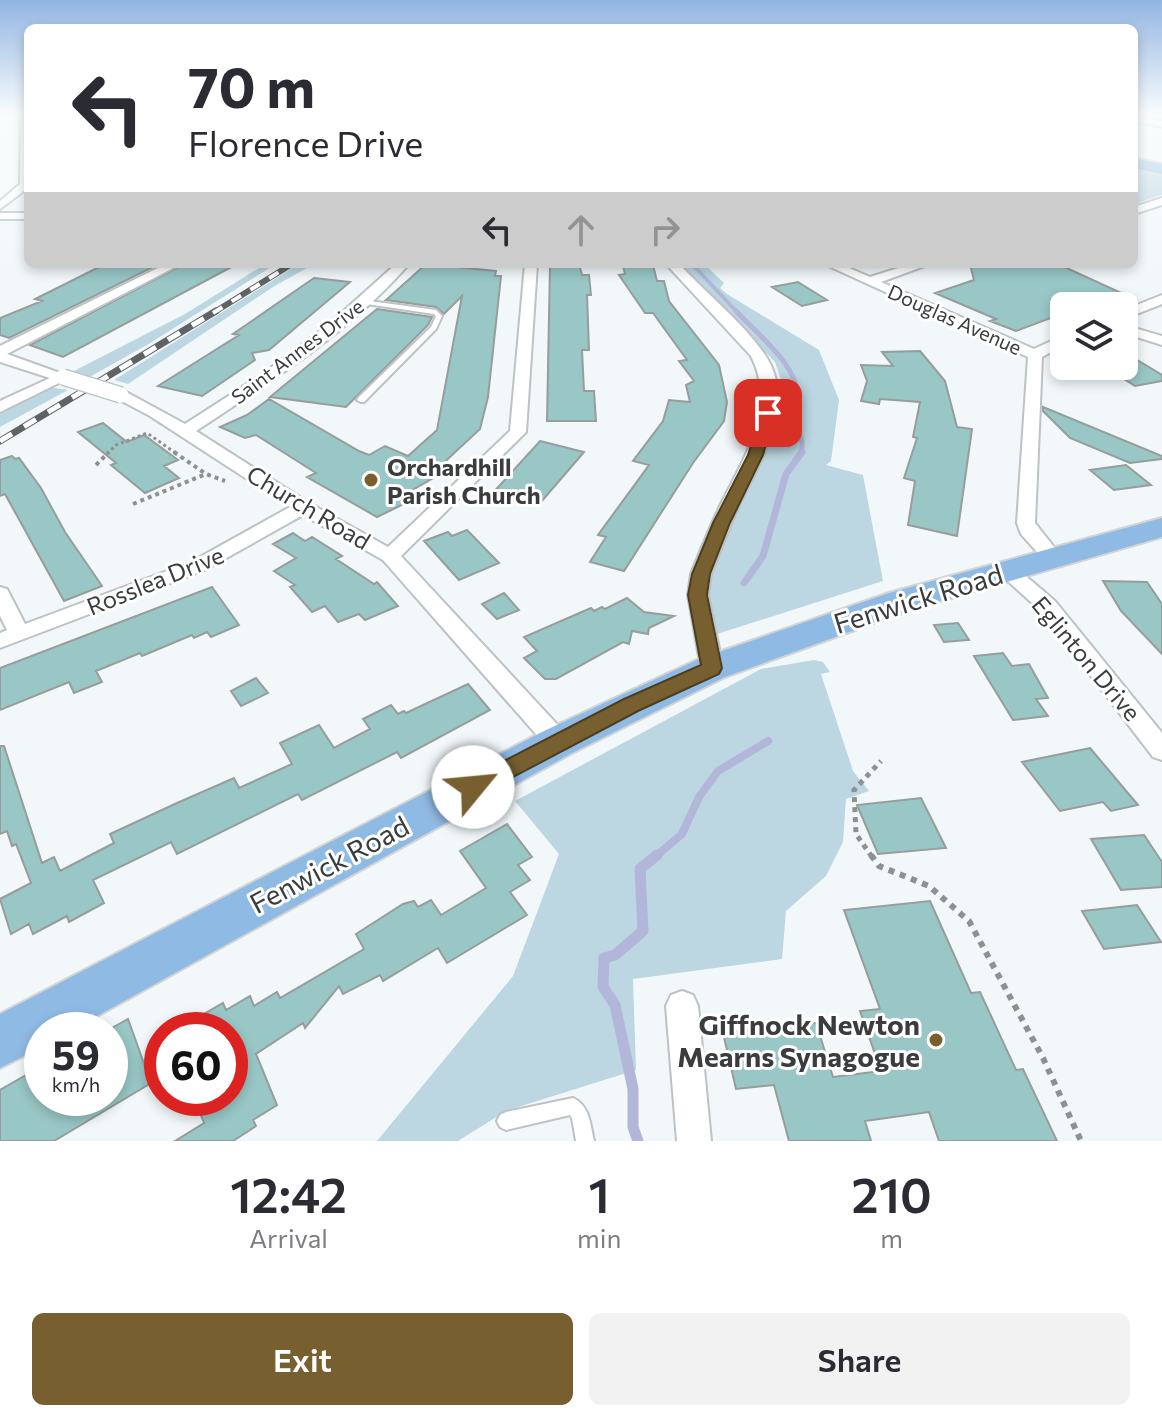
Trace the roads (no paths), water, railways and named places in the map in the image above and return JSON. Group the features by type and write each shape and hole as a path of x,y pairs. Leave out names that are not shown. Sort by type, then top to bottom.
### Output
{"main road":[{"name":"Fenwick Road","path":"0,1042 558,742 712,668 825,626 1051,556 1162,527"}],"street":[{"path":"0,206 24,186"},
{"path":"1138,210 1162,201"},
{"path":"0,216 24,216"},
{"path":"0,355 167,268"},
{"name":"Saint Annes Drive","path":"185,431 266,378 362,302 399,268"},
{"path":"390,556 518,432 531,268"},
{"path":"676,268 765,364 772,397 756,455 701,574 698,595 712,668"},
{"name":"Douglas Avenue","path":"839,268 1035,355"},
{"path":"870,281 911,268"},
{"path":"1138,309 1162,299"},
{"path":"1138,333 1162,341"},
{"path":"1050,347 1035,355 1026,523 1028,530 1051,556"},
{"name":"Church Road","path":"0,355 121,395 185,431 303,507 390,556 558,742"},
{"path":"0,407 63,377"},
{"name":"Rosslea Drive","path":"10,637 198,566 303,507"},
{"name":"Eglinton Drive","path":"1007,570 1048,606 1162,750"},
{"path":"0,594 10,637"},
{"path":"682,1006 694,1141"}],"lane":[{"path":"361,400 434,328 439,316 436,312 362,302"},
{"path":"506,1121 573,1106 580,1114 585,1141"}],"waterway":[{"path":"696,268 738,313"},
{"path":"736,311 775,351 791,373 799,398 795,421 802,440 801,453"},
{"path":"744,583 763,556 786,474 801,453"},
{"path":"655,857 682,834 699,797 718,771 768,741"},
{"path":"638,1141 633,1127 633,1089 615,1005 603,987 604,958 615,955 643,931 640,869 657,855"}],"railway":[{"path":"213,313 286,268"},
{"path":"0,441 216,311"}],"place":[{"name":"Orchardhill Parish Church","path":"371,480"},
{"name":"Giffnock Newton Mearns Synagogue","path":"936,1040"}]}
